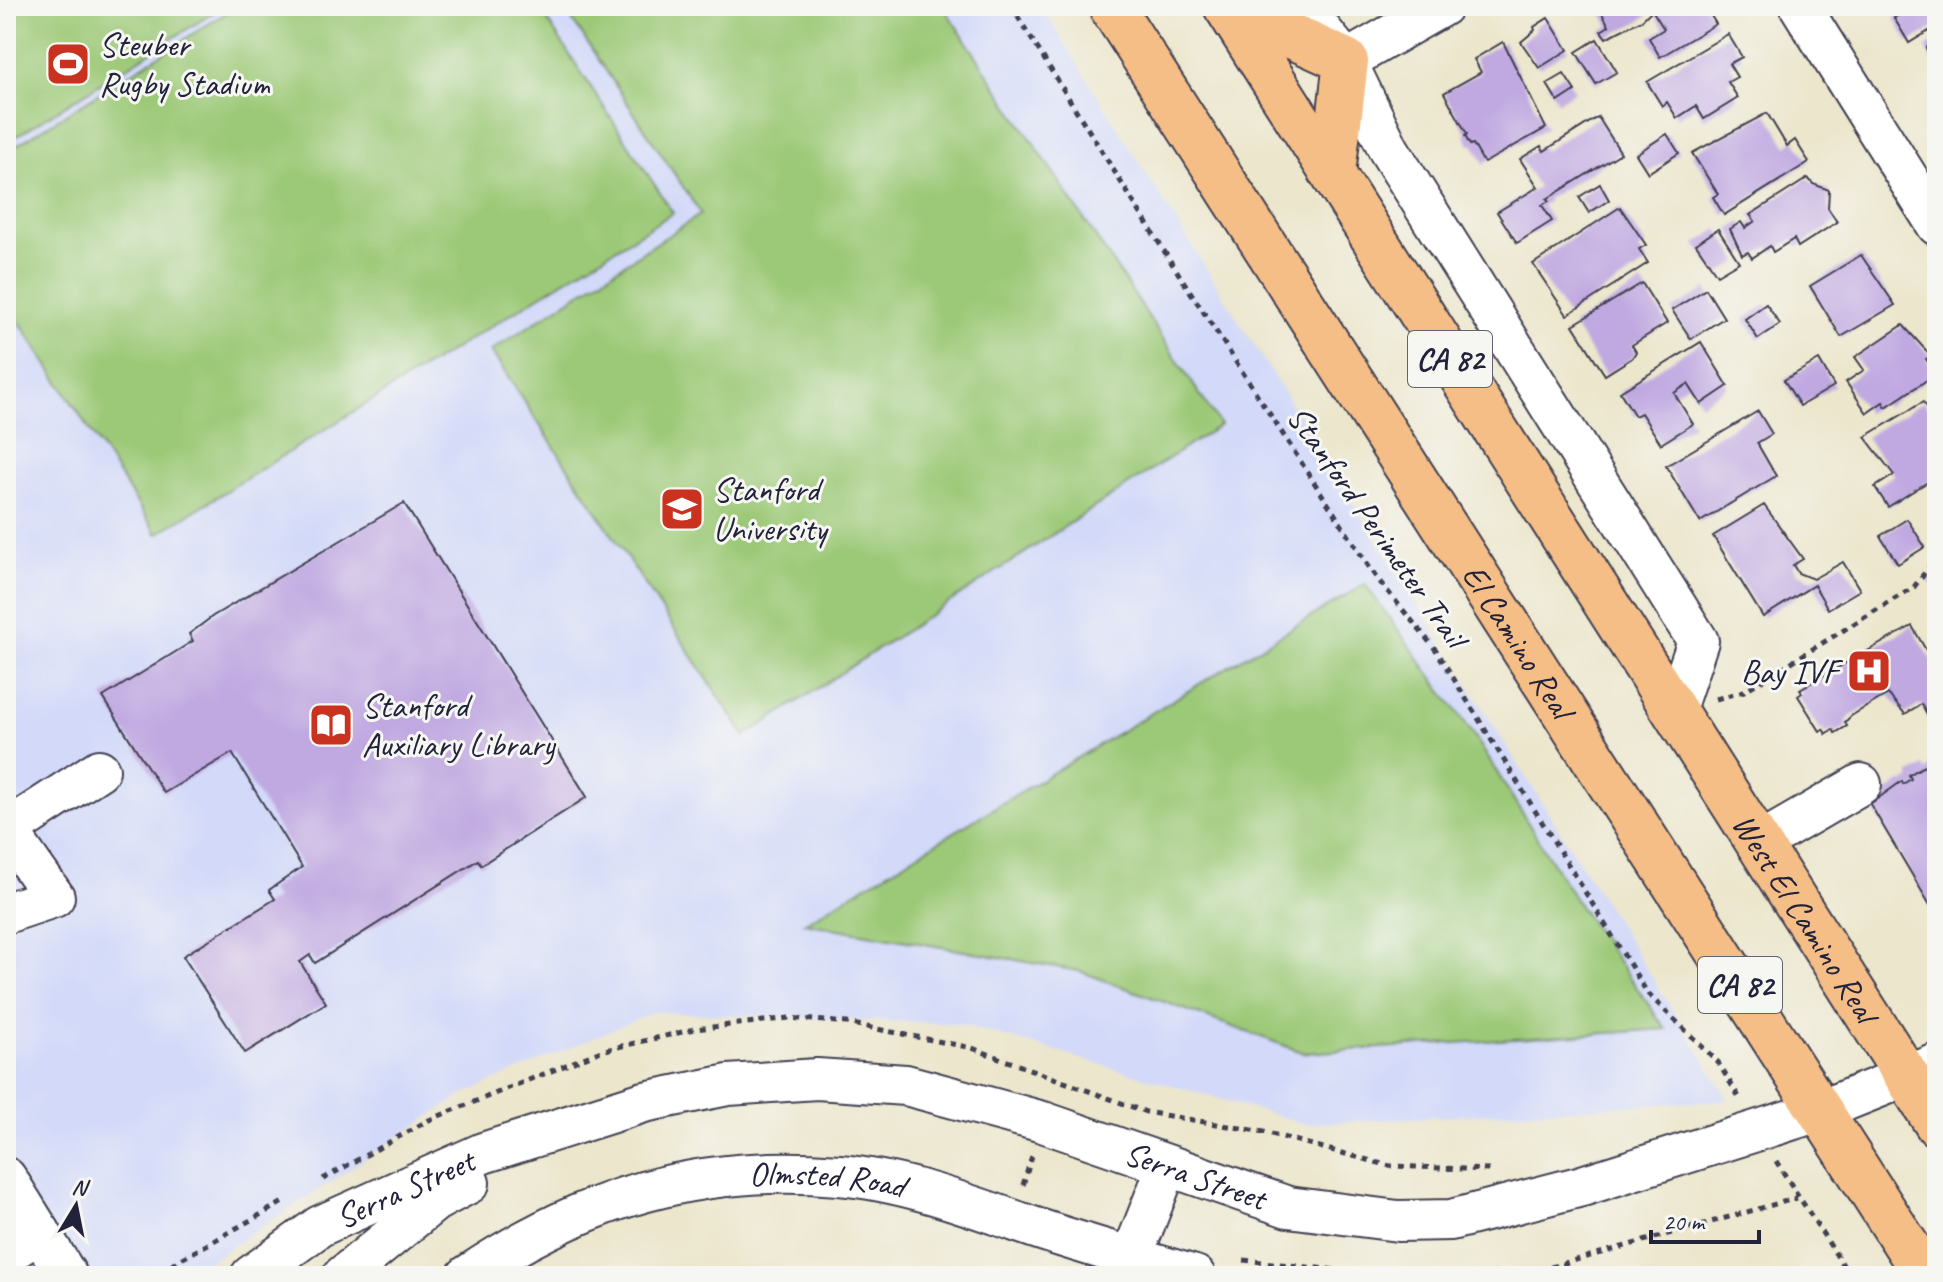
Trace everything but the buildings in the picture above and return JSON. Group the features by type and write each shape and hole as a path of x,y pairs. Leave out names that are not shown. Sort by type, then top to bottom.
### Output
{"main road":[{"name":"El Camino Real","path":"1111,6 1926,1276"},
{"path":"1226,6 1346,61 1333,174"},
{"name":"CA 82","path":"1226,6 1674,712"},
{"name":"West El Camino Real","path":"1674,712 1758,844 1921,1070 1937,1124"}],"street":[{"path":"1301,6 1346,61 1389,150 1698,641 1674,712"},
{"path":"1346,61 1442,6"},
{"path":"1800,6 1937,225"},
{"path":"6,913 54,897 7,830 99,770"},
{"path":"1758,844 1861,784"},
{"name":"Serra Street","path":"251,1276 320,1226 483,1153 644,1102 728,1085 832,1080 906,1085 990,1105 1288,1207 1398,1221 1451,1220 1582,1186 1819,1111 1921,1070"},
{"name":"Serra Street","path":"343,1276 435,1201 570,1126"},
{"path":"1132,1256 1167,1167"},
{"name":"Olmsted Road","path":"467,1276 519,1241 590,1207 670,1184 756,1174 841,1175 923,1193 1195,1276"},
{"path":"6,1178 67,1276"},
{"path":"6,1254 40,1232"}],"path":[{"name":"Stanford Perimeter Trail","path":"1011,6 1171,262 1375,576 1436,650 1648,994 1717,1061"},
{"path":"1674,712 1744,691 1914,587 1937,556"},
{"path":"1018,1197 1035,1148"},
{"path":"1781,1171 1850,1276"},
{"path":"1455,1276 1540,1270 1797,1198"},
{"path":"1244,1260 1391,1276"}],"shaded area":[{"name":"Stanford University","path":"6,6 1041,6 1729,1100 1306,1124 960,1024 653,1012 464,1094 187,1276 6,1276"}],"green space":[{"name":"Steuber Rugby Stadium","path":"6,6 224,6 15,137 6,122"},
{"path":"237,6 538,6 673,213 157,534 6,301 6,152"},
{"path":"563,6 943,6 1220,425 745,736 491,351 701,214"},
{"path":"1365,584 1474,735 1579,906 1666,1029 1305,1053 1079,971 804,923"}],"place":[{"name":"Steuber Rugby Stadium","path":"68,64"},
{"name":"Stanford University","path":"682,509"},
{"name":"Bay IVF","path":"1869,671"},
{"name":"Stanford Auxiliary Library","path":"331,725"}]}
